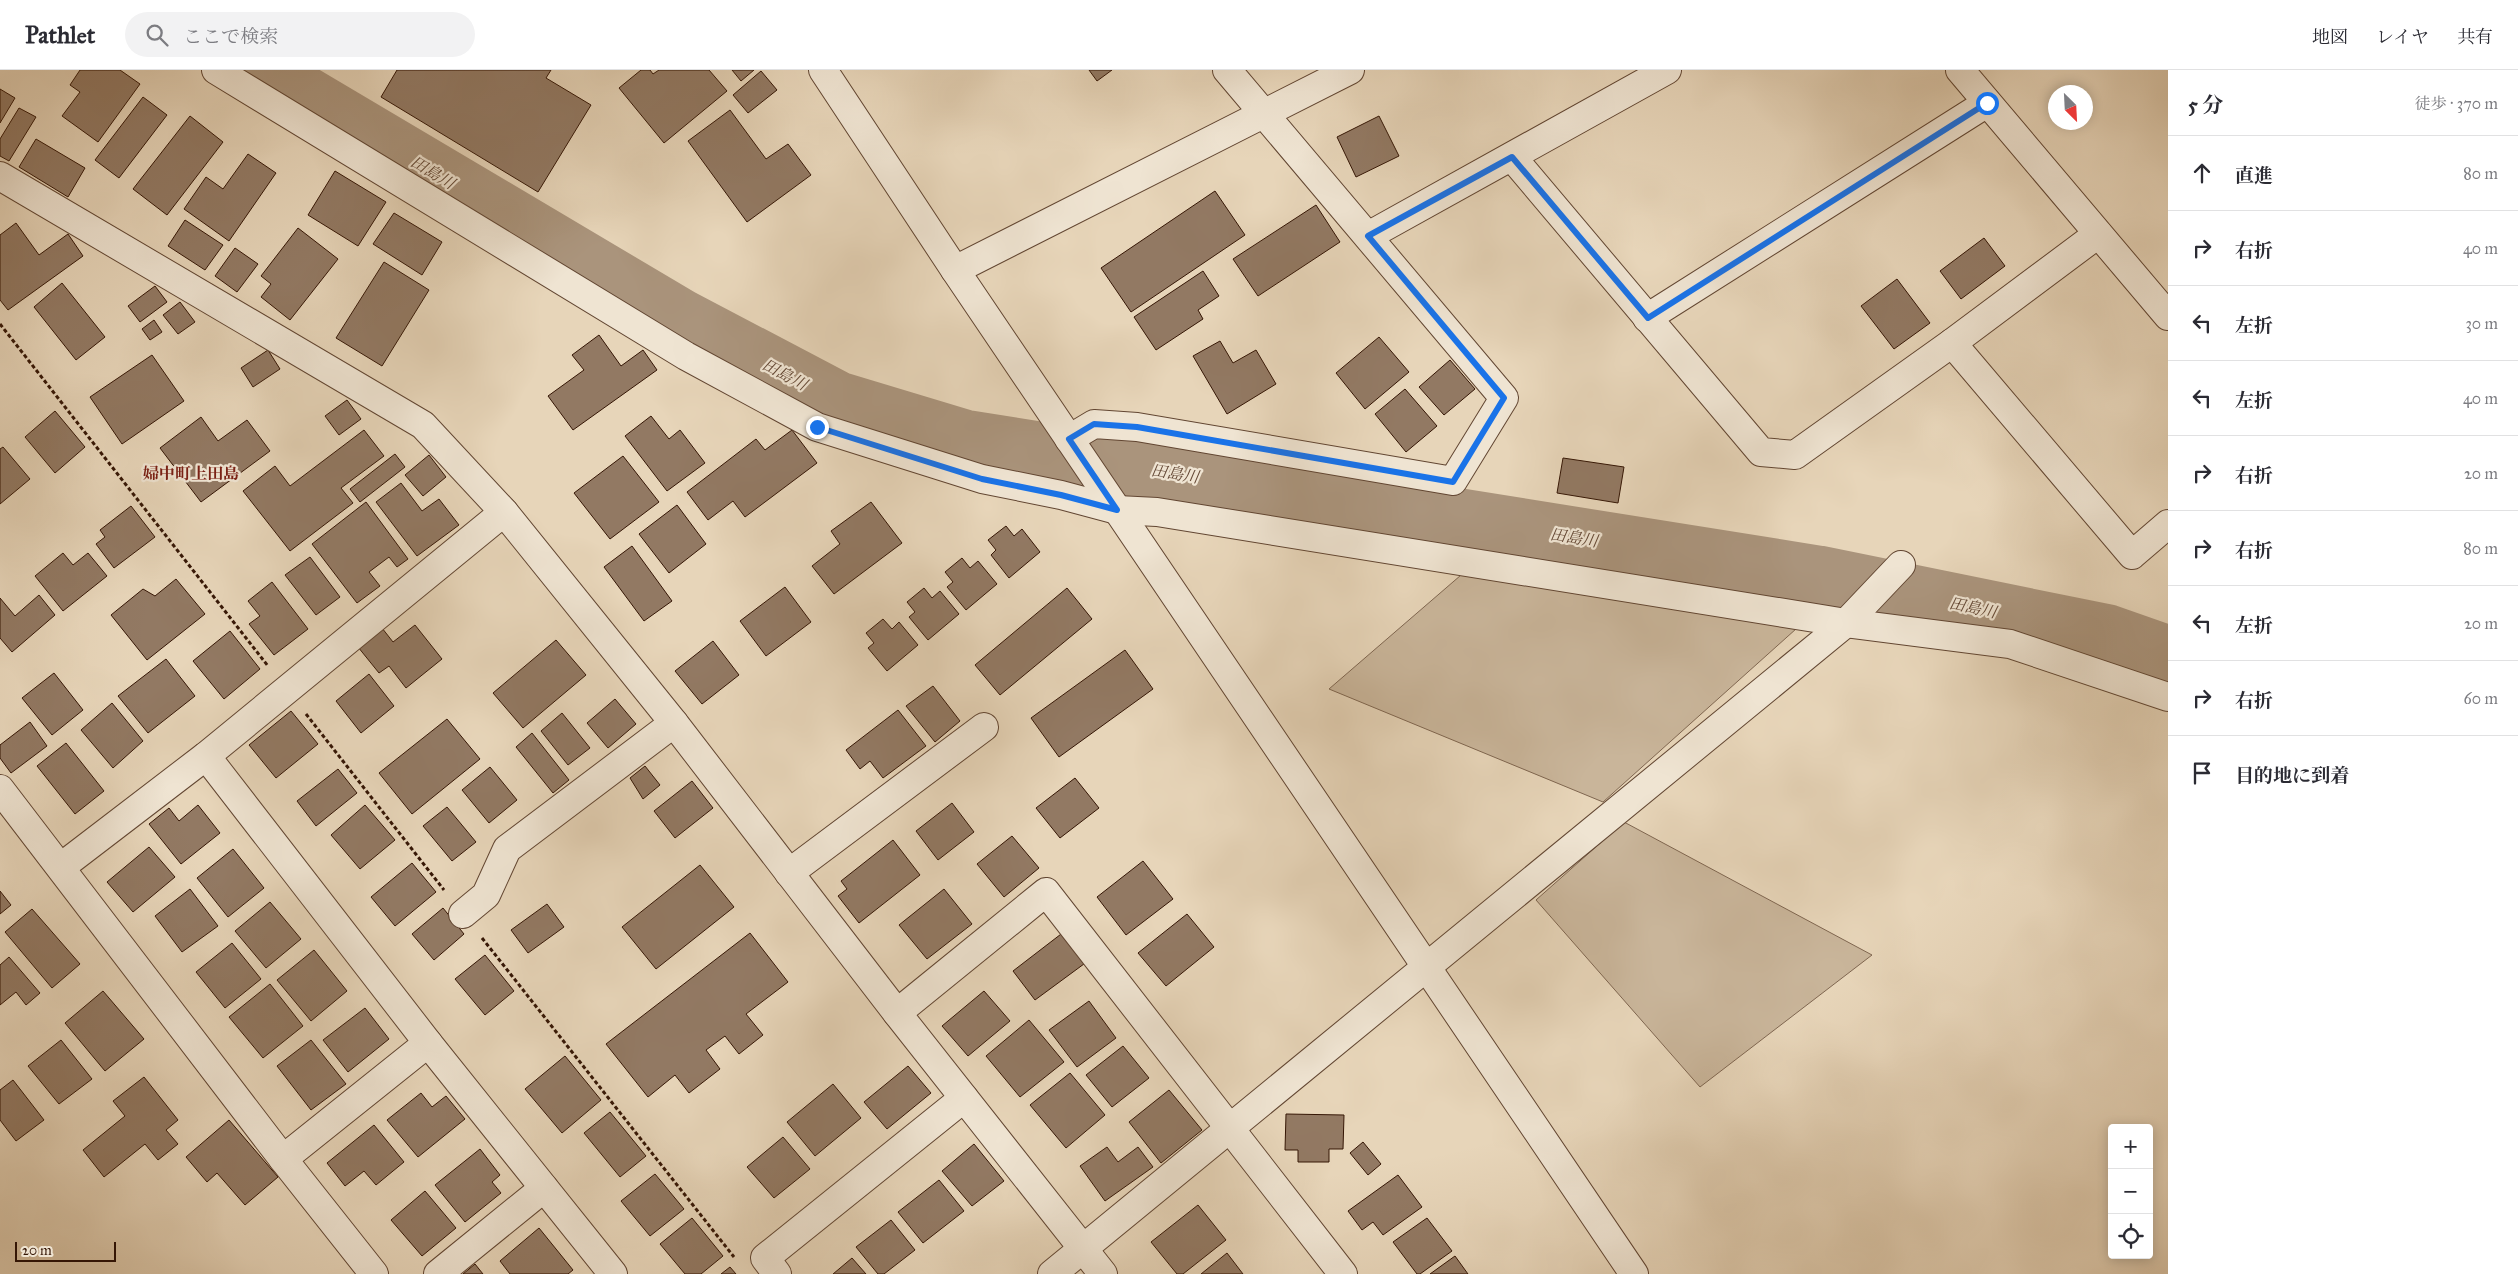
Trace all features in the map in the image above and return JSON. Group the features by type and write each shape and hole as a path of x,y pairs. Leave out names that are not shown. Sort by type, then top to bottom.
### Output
{"street":[{"path":"216,70 686,356 817,427 982,479 1061,495 1117,510 1166,513 1846,623 2010,644 2168,697"},
{"path":"823,70 955,270 1634,1274"},
{"path":"1069,439 1094,424 1137,427 1453,482 1504,398 1227,70"},
{"path":"955,270 1350,70"},
{"path":"1368,236 1668,70"},
{"path":"1960,70 2168,316"},
{"path":"1648,318 1987,103"},
{"path":"1512,157 1761,452 1795,455 1952,343 2098,234"},
{"path":"0,176 423,424 504,512 674,723 897,1013 1103,1274"},
{"path":"1952,343 2132,555 2168,524"},
{"path":"61,867 206,756 504,512"},
{"path":"1052,1274 1846,623 1901,565"},
{"path":"463,914 486,895 507,849 674,723"},
{"path":"789,873 984,727"},
{"path":"206,756 428,1043 613,1274"},
{"path":"0,788 282,1159 374,1274"},
{"path":"897,1013 1046,892 1343,1274"},
{"path":"282,1159 428,1043"},
{"path":"771,1266 964,1098"},
{"path":"438,1274 544,1188"}],"path":[{"path":"0,324 746,1272 771,1266"}],"shaded area":[{"path":"1468,569 1806,620 1603,802 1329,689"},
{"path":"1624,822 1872,955 1700,1087 1536,900"}],"building":[{"path":"80,70 120,70 140,84 98,142 62,116 80,92 70,85"},
{"path":"397,70 551,70 546,78 591,105 538,192 381,97"},
{"path":"641,70 650,70 653,74 659,70 709,70 727,91 664,143 619,88"},
{"path":"732,70 754,70 741,81"},
{"path":"1089,70 1112,70 1097,81"},
{"path":"761,71 777,90 748,113 733,95"},
{"path":"0,89 15,98 0,123"},
{"path":"143,97 167,115 119,178 95,160"},
{"path":"19,108 36,117 9,161 0,156 0,139"},
{"path":"730,110 766,159 788,144 811,175 747,222 688,141"},
{"path":"190,116 223,142 167,215 133,189"},
{"path":"1379,116 1399,156 1356,177 1337,137"},
{"path":"36,139 85,168 68,197 19,167"},
{"path":"248,154 276,173 229,241 184,209 206,177 223,189"},
{"path":"335,171 386,202 358,246 308,215"},
{"path":"1215,191 1245,235 1131,312 1101,268"},
{"path":"1316,205 1340,242 1258,296 1233,259"},
{"path":"394,213 442,242 422,275 373,244"},
{"path":"185,220 223,245 205,270 168,246"},
{"path":"16,223 39,255 68,234 83,256 8,310 0,300 0,235"},
{"path":"298,228 338,259 290,320 261,297 271,284 261,276"},
{"path":"1984,238 2005,266 1961,299 1940,271"},
{"path":"235,248 258,264 237,292 215,276"},
{"path":"384,262 429,290 382,366 336,338"},
{"path":"1203,271 1219,296 1198,310 1203,319 1156,350 1134,317"},
{"path":"1897,279 1930,323 1894,349 1861,306"},
{"path":"62,283 105,337 76,360 34,307"},
{"path":"155,286 167,302 140,322 128,306"},
{"path":"180,302 195,322 178,334 163,315"},
{"path":"154,320 162,332 150,340 142,329"},
{"path":"599,335 621,366 643,350 657,370 573,430 548,396 584,370 572,355"},
{"path":"1379,337 1409,372 1365,409 1336,373"},
{"path":"1220,341 1233,363 1256,350 1276,384 1227,414 1193,356"},
{"path":"268,350 280,369 253,387 241,368"},
{"path":"152,355 184,401 122,444 90,397"},
{"path":"1450,360 1475,389 1444,415 1419,387"},
{"path":"1405,389 1437,426 1406,452 1375,414"},
{"path":"347,400 361,419 339,435 325,416"},
{"path":"55,411 85,447 55,473 25,437"},
{"path":"651,416 669,439 680,430 705,463 667,491 625,436"},
{"path":"201,417 218,441 247,420 270,451 201,502 160,448"},
{"path":"364,430 384,456 341,488 353,503 290,551 243,491 275,466 290,486"},
{"path":"792,430 817,463 745,517 733,501 708,520 687,492 756,439 765,450"},
{"path":"3,447 30,479 0,504 0,449"},
{"path":"395,454 405,467 360,502 350,489"},
{"path":"429,455 446,477 423,496 405,475"},
{"path":"623,456 659,502 610,539 574,493"},
{"path":"1563,458 1624,467 1618,503 1557,493"},
{"path":"401,483 422,511 439,499 459,525 417,556 376,502"},
{"path":"366,502 408,559 397,567 389,557 369,572 380,586 357,603 312,544"},
{"path":"871,502 902,543 834,594 812,566 840,544 831,531"},
{"path":"677,505 706,544 669,573 639,534"},
{"path":"131,506 155,537 114,568 96,544 105,537 100,530"},
{"path":"1006,526 1014,536 1022,529 1040,552 1009,578 991,555 996,550 988,540"},
{"path":"632,546 672,601 644,621 604,567"},
{"path":"63,553 73,565 88,553 107,576 63,611 35,576"},
{"path":"310,557 340,597 316,615 285,575"},
{"path":"962,558 970,568 978,561 997,584 966,610 947,587 953,582 945,572"},
{"path":"176,579 205,614 147,660 111,615 143,589 155,596"},
{"path":"272,582 308,629 274,655 249,624 260,616 248,601"},
{"path":"785,587 811,622 766,656 740,621"},
{"path":"924,588 932,598 940,591 959,614 928,640 909,617 915,612 907,602"},
{"path":"1067,588 1092,619 1000,695 975,665"},
{"path":"39,595 55,615 12,652 0,638 0,598 15,616"},
{"path":"883,619 892,629 899,622 918,645 887,671 868,648 874,643 866,633"},
{"path":"415,625 442,659 406,688 389,666 379,673 358,647 382,628 393,642"},
{"path":"230,631 260,669 224,699 193,661"},
{"path":"556,640 586,675 523,728 493,693"},
{"path":"713,641 739,675 702,704 675,671"},
{"path":"1125,650 1153,689 1059,757 1031,718"},
{"path":"166,659 195,696 148,733 118,696"},
{"path":"54,673 83,710 52,735 22,698"},
{"path":"369,674 394,706 361,733 336,701"},
{"path":"933,686 960,721 935,742 906,706"},
{"path":"615,699 636,724 608,748 587,723"},
{"path":"112,703 143,741 113,768 81,730"},
{"path":"898,710 926,746 883,778 870,761 860,769 846,750"},
{"path":"291,711 318,744 276,778 249,745"},
{"path":"562,713 590,748 568,765 541,731"},
{"path":"447,719 480,759 412,814 379,773"},
{"path":"30,722 47,746 11,773 0,758 0,745"},
{"path":"532,733 569,780 553,793 516,747"},
{"path":"66,743 104,791 75,814 37,766"},
{"path":"645,766 660,785 643,799 630,778"},
{"path":"490,767 517,800 489,823 462,790"},
{"path":"338,769 357,793 316,826 297,801"},
{"path":"1075,778 1099,808 1060,838 1036,808"},
{"path":"692,781 713,808 675,838 654,811"},
{"path":"952,803 974,832 938,860 916,831"},
{"path":"198,805 220,833 181,864 149,824 169,808 179,821"},
{"path":"365,805 395,840 360,869 331,835"},
{"path":"447,807 476,842 452,861 423,826"},
{"path":"1012,836 1039,868 1004,897 977,864"},
{"path":"893,840 920,875 859,923 838,896 847,889 841,881"},
{"path":"149,847 175,877 133,912 107,882"},
{"path":"233,849 264,888 228,917 197,878"},
{"path":"1143,861 1173,899 1126,935 1097,897"},
{"path":"412,863 436,892 395,926 371,897"},
{"path":"700,865 734,907 656,969 622,927"},
{"path":"190,889 218,926 182,952 155,916"},
{"path":"944,889 972,924 927,959 899,925"},
{"path":"0,891 11,905 0,914"},
{"path":"270,902 301,939 266,968 235,931"},
{"path":"547,904 564,927 528,953 511,930"},
{"path":"443,908 464,934 434,960 412,934"},
{"path":"32,909 80,964 52,988 5,932"},
{"path":"1187,914 1214,947 1166,986 1138,953"},
{"path":"1065,931 1088,961 1035,1000 1013,971"},
{"path":"750,933 788,982 746,1014 763,1035 739,1054 725,1036 706,1050 720,1069 689,1093 675,1075 648,1097 606,1044"},
{"path":"232,943 261,979 225,1008 196,972"},
{"path":"314,950 347,991 311,1021 277,980"},
{"path":"485,955 514,991 485,1015 455,979"},
{"path":"9,957 40,993 26,1005 16,992 0,1005 0,965"},
{"path":"270,984 303,1026 263,1058 229,1017"},
{"path":"103,991 144,1039 105,1071 65,1023"},
{"path":"984,991 1010,1021 968,1056 942,1026"},
{"path":"1089,1001 1116,1038 1077,1067 1049,1030"},
{"path":"365,1008 389,1039 348,1072 323,1040"},
{"path":"1029,1020 1064,1062 1020,1097 986,1056"},
{"path":"61,1040 92,1079 59,1104 28,1066"},
{"path":"311,1040 346,1084 311,1110 277,1066"},
{"path":"1123,1046 1149,1078 1112,1107 1086,1075"},
{"path":"565,1056 601,1100 562,1133 525,1089"},
{"path":"908,1066 931,1093 887,1129 864,1102"},
{"path":"1070,1073 1105,1115 1066,1148 1030,1105"},
{"path":"144,1077 178,1120 166,1130 178,1144 158,1160 145,1144 104,1177 83,1150 125,1116 113,1101"},
{"path":"13,1080 44,1120 16,1141 0,1120 0,1090"},
{"path":"833,1084 861,1118 815,1156 787,1122"},
{"path":"1169,1090 1202,1130 1161,1163 1129,1122"},
{"path":"421,1093 432,1107 446,1096 465,1119 418,1157 387,1120"},
{"path":"610,1112 646,1156 620,1177 584,1133"},
{"path":"1286,1114 1344,1115 1343,1149 1329,1149 1329,1162 1298,1162 1298,1150 1285,1150"},
{"path":"229,1120 278,1177 245,1205 217,1173 207,1182 186,1157"},
{"path":"374,1125 404,1162 376,1185 364,1171 345,1186 327,1163"},
{"path":"783,1137 810,1169 774,1198 747,1167"},
{"path":"1363,1142 1381,1164 1368,1175 1350,1153"},
{"path":"974,1144 1004,1181 972,1206 942,1171"},
{"path":"1107,1147 1118,1162 1138,1147 1153,1167 1105,1201 1080,1166"},
{"path":"480,1149 500,1175 492,1182 501,1193 465,1222 435,1185"},
{"path":"655,1174 684,1209 650,1236 621,1201"},
{"path":"1398,1175 1422,1207 1383,1235 1373,1222 1362,1230 1348,1211"},
{"path":"939,1180 964,1211 923,1243 898,1212"},
{"path":"425,1191 456,1228 422,1256 391,1220"},
{"path":"1198,1205 1226,1240 1183,1274 1177,1274 1151,1242"},
{"path":"692,1218 723,1256 701,1274 685,1274 660,1244"},
{"path":"1427,1218 1452,1251 1420,1274 1417,1274 1393,1242"},
{"path":"891,1220 915,1250 884,1274 878,1274 856,1247"},
{"path":"539,1228 573,1270 568,1274 510,1274 500,1261"},
{"path":"1227,1253 1243,1274 1201,1274"},
{"path":"1455,1256 1468,1274 1430,1274"},
{"path":"852,1258 866,1274 833,1274"},
{"path":"475,1264 483,1274 463,1274"},
{"path":"730,1267 736,1274 721,1274"}],"waterway":[{"name":"田島川","path":"260,70 680,319 838,402 964,440 1818,576 2108,635 2168,656"}],"district":[{"name":"婦中町上田島","path":"191,473"}],"route":[{"path":"817,427 982,479 1061,495 1117,510 1069,439 1094,424 1137,427 1453,482 1504,398 1368,236 1512,157 1648,318 1987,103"}]}
